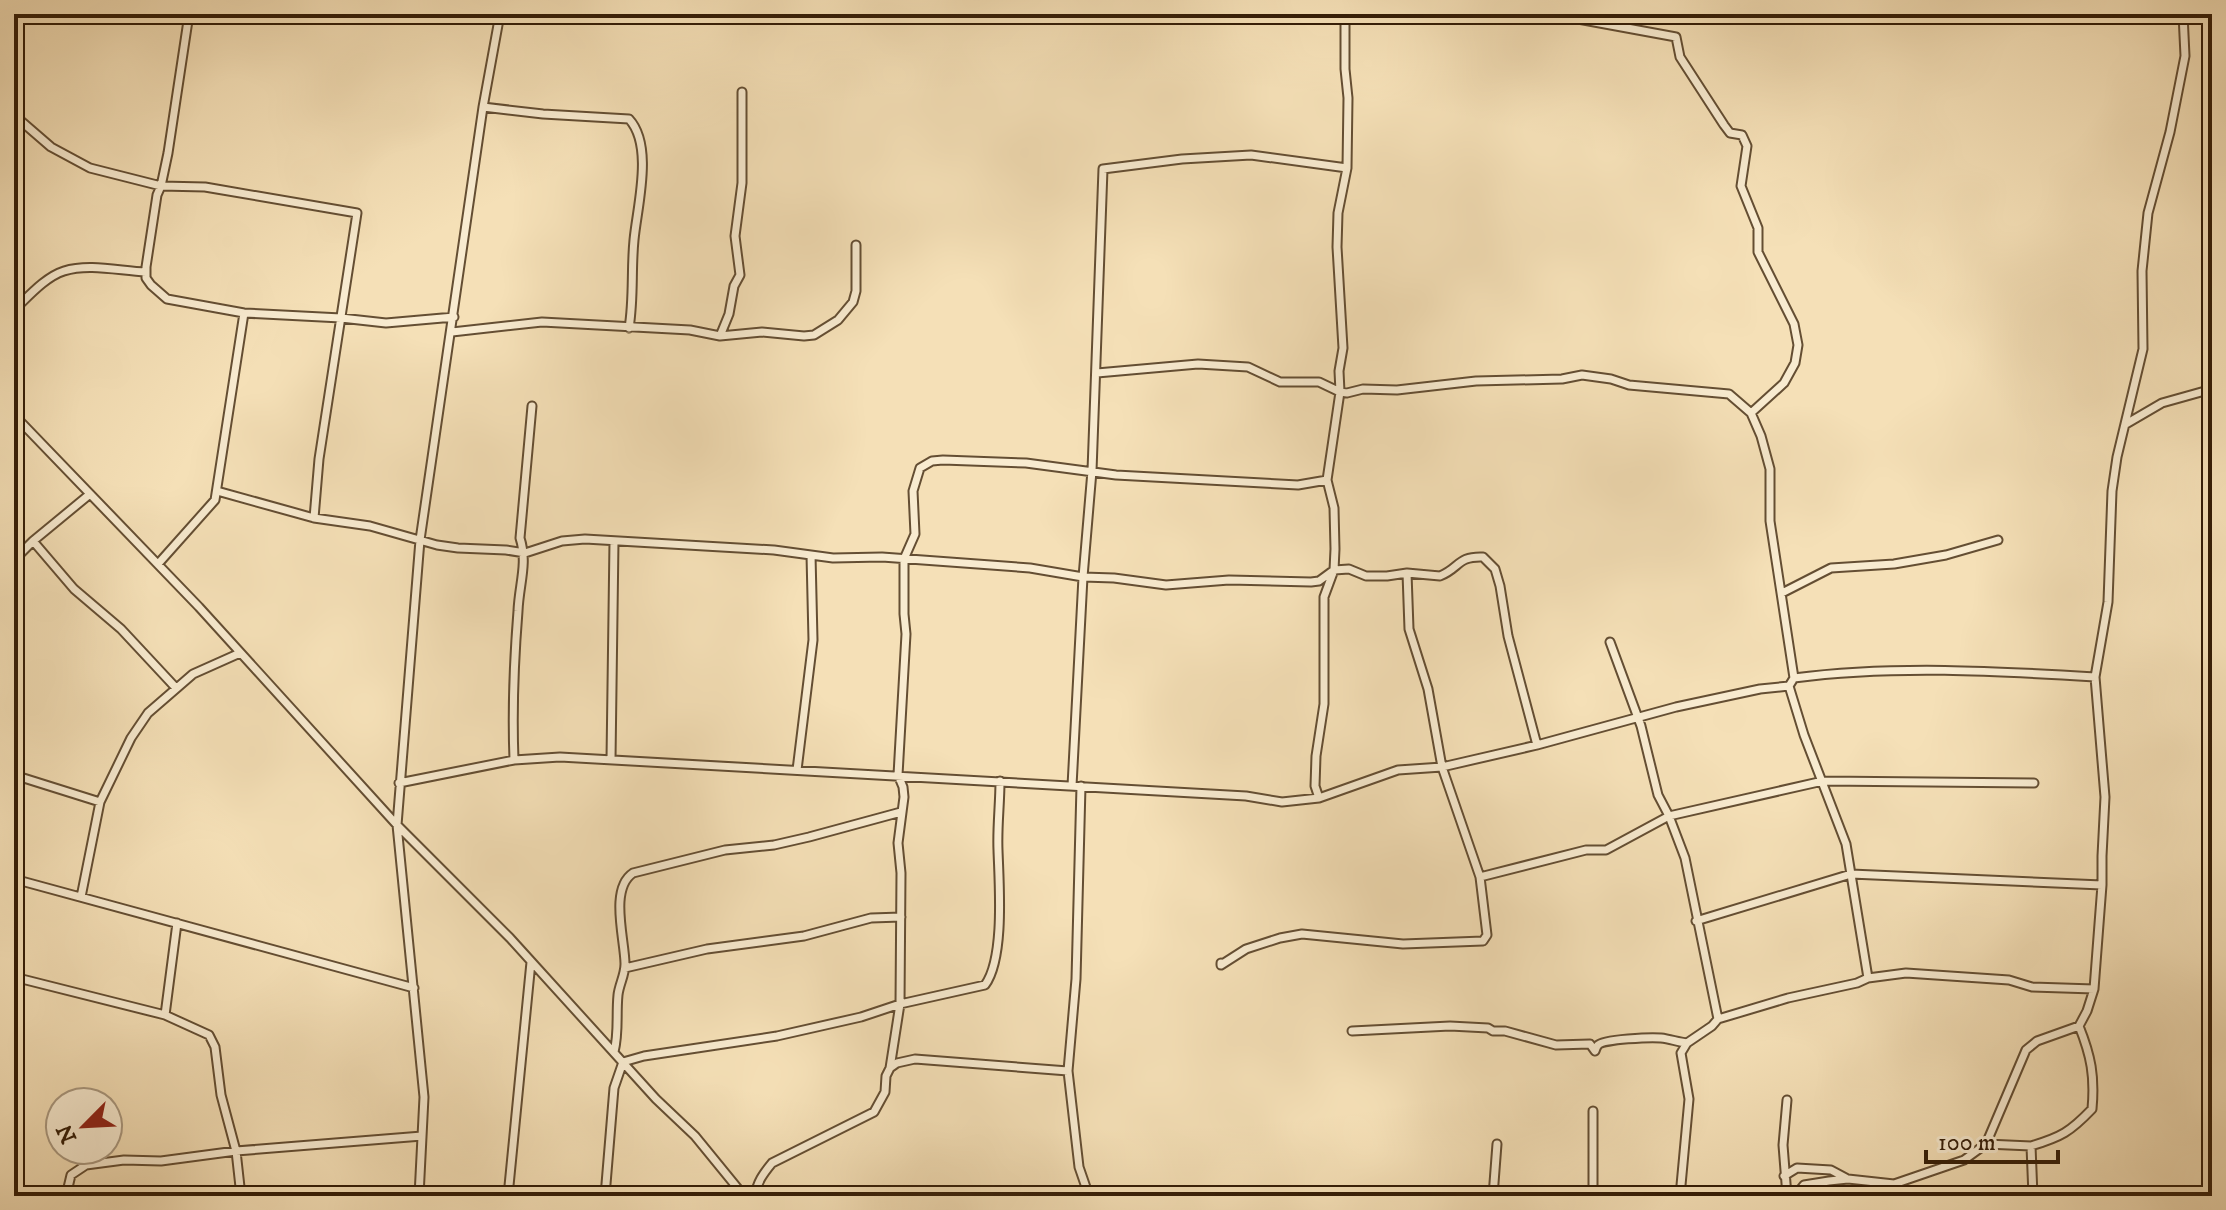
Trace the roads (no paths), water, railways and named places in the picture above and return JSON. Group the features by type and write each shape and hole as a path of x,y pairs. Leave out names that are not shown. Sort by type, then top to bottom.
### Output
{"street":[{"path":"189,14 146,272 151,285 167,299 244,313 386,323 454,317"},
{"path":"419,1196 424,1097 397,825 399,783 420,540 483,107 500,14"},
{"path":"1319,798 1315,786 1324,704 1324,597 1334,570 1334,508 1327,480 1343,348 1337,247 1338,213 1347,168 1347,14"},
{"path":"1565,14 1567,17 1676,37 1680,57 1724,125 1730,133 1742,135 1747,146 1741,186 1758,228 1758,252 1794,324 1798,345 1795,363 1784,383 1751,413"},
{"path":"1795,1196 1804,1185 1848,1179 1894,1184 1964,1160 1986,1144 2026,1050 2037,1041 2079,1026 2087,1011 2094,989 2102,885 2105,797 2095,677 2108,602 2112,491 2143,349 2142,271 2148,213 2170,132 2185,56 2183,14"},
{"path":"720,336 740,275 735,236 742,183 742,92"},
{"path":"483,107 632,121 643,163 629,328"},
{"path":"14,115 51,147 90,168 161,186 205,187 357,213 319,459 314,518"},
{"path":"1089,1196 1079,1167 1068,1071 1076,979 1076,786 1083,577 1097,373 1103,169 1182,159 1251,155 1347,168"},
{"path":"452,332 542,322 690,330 720,336 762,332 814,335 838,320 853,302 856,291 856,245"},
{"path":"14,310 51,278 63,272 91,269 146,272"},
{"path":"158,564 215,500 244,313"},
{"path":"1097,373 1198,364 1248,367 1280,382 1319,382 1347,393 1363,389 1397,390 1476,381 1562,379 1582,375 1629,385 1729,394 1751,413 1770,469 1770,521 1794,678 1789,686 1804,735 1846,844 1868,978"},
{"path":"2126,424 2162,403 2212,389"},
{"path":"514,760 512,708 525,553 520,538 532,406"},
{"path":"14,415 158,564 397,825 531,962 656,1099 695,1136 744,1196"},
{"path":"755,1196 762,1175 772,1163 874,1112 885,1092 900,1004 901,873 898,843 904,797 898,775 906,634 904,559 915,534 914,482 920,468 932,461 956,460 1026,463 1148,477 1298,485 1327,480"},
{"path":"217,491 314,518 370,526 458,548 525,553 562,541 585,539 738,547 833,558 904,559 1030,568 1166,585 1229,580 1311,582 1319,581 1334,570 1349,569 1366,576 1407,573 1440,576 1463,559 1483,557 1491,563 1500,586 1508,636 1537,745"},
{"path":"14,560 90,494"},
{"path":"1782,593 1831,568 1894,564 1946,555 1998,540"},
{"path":"33,541 74,589 121,629 176,688"},
{"path":"611,759 614,541"},
{"path":"797,770 813,640 811,555"},
{"path":"1221,963 1265,942 1302,934 1403,944 1483,941 1487,935 1480,877 1442,767 1428,689 1409,629 1407,573"},
{"path":"1610,642 1638,718 1658,795 1685,858 1718,1019"},
{"path":"81,897 100,802 131,738 148,713 193,674 240,653"},
{"path":"1794,678 1884,671 2008,671 2095,677"},
{"path":"399,783 514,760 560,757 1246,796 1282,802 1319,798 1398,770 1442,767 1704,701 1789,686"},
{"path":"14,775 100,802"},
{"path":"623,1062 644,1056 777,1036 981,987 988,981 998,942 1000,781"},
{"path":"1480,877 1586,850 1606,850 1669,816 1823,781 2034,783"},
{"path":"614,1052 618,1038 618,995 625,968 621,905 625,880 633,873 725,850 774,845 901,812"},
{"path":"1696,921 1851,874 2102,885"},
{"path":"14,879 414,988"},
{"path":"625,968 707,949 804,936 871,918 901,917"},
{"path":"165,1015 177,923"},
{"path":"508,1196 531,962"},
{"path":"1680,1196 1689,1099 1681,1053 1687,1043 1718,1019 1868,978 1906,973 2009,980 2032,987 2094,989"},
{"path":"14,977 165,1015 209,1035 213,1041 221,1095 236,1151 241,1196"},
{"path":"1352,1031 1450,1026 1488,1028 1556,1045 1590,1044 1595,1051 1598,1045 1605,1042 1623,1040 1660,1038 1687,1043"},
{"path":"1986,1144 2031,1146 2054,1139 2072,1130 2092,1109 2094,1075 2079,1026"},
{"path":"890,1068 915,1059 1068,1071"},
{"path":"605,1196 614,1088 623,1062"},
{"path":"1787,1100 1783,1145 1787,1196"},
{"path":"1593,1111 1593,1196"},
{"path":"66,1196 71,1175 86,1165 124,1160 161,1161 236,1151 422,1136"},
{"path":"1493,1196 1497,1144"},
{"path":"2031,1146 2033,1196"},
{"path":"1784,1176 1797,1168 1831,1170 1848,1179"}]}
